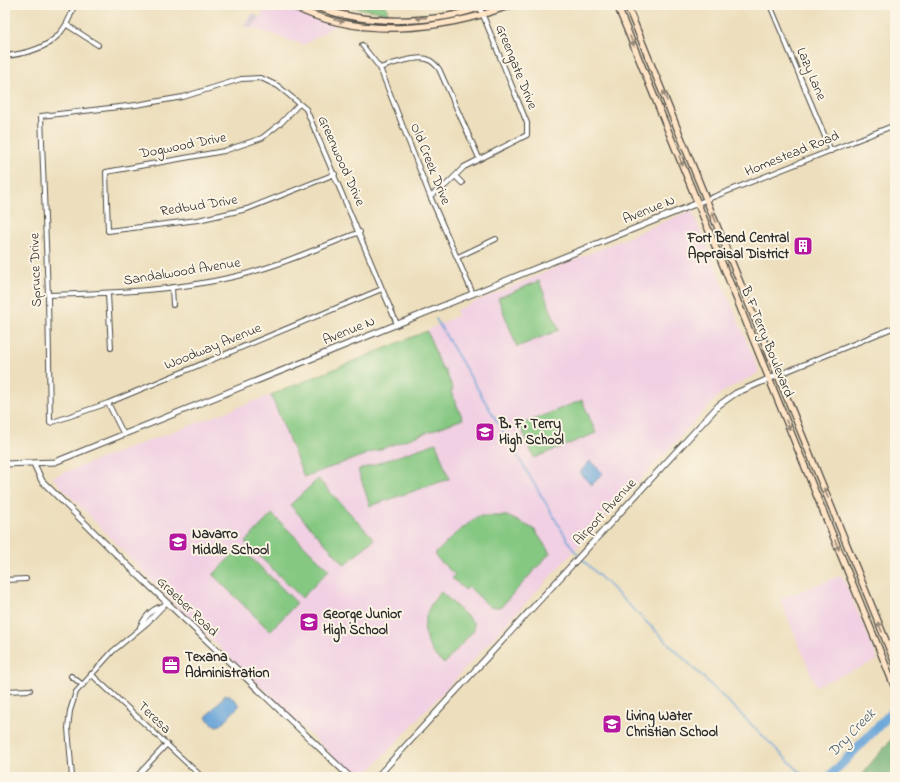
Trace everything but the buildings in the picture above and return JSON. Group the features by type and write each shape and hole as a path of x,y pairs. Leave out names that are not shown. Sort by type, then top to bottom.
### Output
{"main road":[{"path":"290,5 336,21 378,28 424,27 483,15 511,5"},
{"path":"312,5 343,14 393,20 433,18 480,8 486,5"},
{"name":"B F Terry Boulevard","path":"617,5 895,688"},
{"name":"B F Terry Boulevard","path":"627,5 895,663"}],"street":[{"path":"5,56 26,54 52,42 67,25 74,5"},
{"name":"Lazy Lane","path":"770,5 831,151"},
{"name":"Greengate Drive","path":"480,8 527,123 527,135 480,158"},
{"path":"67,25 98,44"},
{"name":"Old Creek Drive","path":"362,45 380,68 430,196 473,294"},
{"path":"380,68 393,63 426,59 439,69 480,158 464,168 446,185 430,196"},
{"name":"Greenwood Drive","path":"41,116 136,105 183,97 241,79 261,78 278,86 306,109 360,232 397,324"},
{"name":"Dogwood Drive","path":"108,231 106,172 224,151 243,145 262,138 281,123 299,104"},
{"name":"Spruce Drive","path":"41,116 48,295 50,423"},
{"name":"Homestead Road","path":"698,203 895,125"},
{"name":"Redbud Drive","path":"108,231 198,220 248,209 335,174"},
{"path":"455,176 462,183"},
{"name":"Avenue N","path":"5,464 55,462 698,203"},
{"name":"Sandalwood Avenue","path":"48,295 108,294 172,287 233,277 268,267 360,232"},
{"path":"458,257 496,239"},
{"path":"172,287 173,306"},
{"name":"Woodway Avenue","path":"50,423 108,403 382,289"},
{"path":"108,294 111,348"},
{"name":"Airport Avenue","path":"377,777 719,405 736,393 769,378 895,327"},
{"path":"108,403 124,435"},
{"name":"Graeber Road","path":"34,464 42,481 164,605 350,777"},
{"path":"5,580 26,579"},
{"path":"72,777 68,728 70,711 76,692 113,651 140,627 144,620 156,607 164,605"},
{"name":"Teresa","path":"92,674 202,777"},
{"path":"71,676 82,685"},
{"path":"5,691 30,690"},
{"path":"136,777 167,744"}],"shaded area":[{"path":"268,5 284,5 336,25 304,45 252,28"},
{"path":"254,13 259,18 252,28 242,26"},
{"path":"692,210 758,368 758,373 721,393 364,777 355,777 177,607 52,477 271,395 426,331 458,315 456,310"},
{"path":"842,575 878,660 816,686 780,599"}],"green space":[{"path":"340,5 385,5 388,13"},
{"path":"539,281 559,330 517,347 498,298"},
{"path":"427,331 442,369 445,370 453,389 451,392 463,419 304,477 271,395"},
{"path":"582,400 596,433 534,458 520,425"},
{"path":"436,443 449,479 370,506 358,470"},
{"path":"318,479 374,539 345,565 290,505"},
{"path":"272,514 329,570 302,598 245,542"},
{"path":"478,516 507,516 534,529 550,553 501,607 490,607 469,587 465,590 452,578 455,575 434,555 454,535"},
{"path":"240,547 297,603 270,631 213,575"},
{"path":"441,592 474,623 474,630 444,664 430,647 424,629 428,610"},
{"path":"895,735 895,777 859,777"}],"water":[{"path":"590,461 603,473 592,485 579,473"},
{"path":"225,695 230,695 240,705 221,725 216,726 206,718"}],"waterway":[{"path":"436,319 573,549 579,555"},
{"path":"581,558 805,777"},
{"name":"Dry Creek","path":"829,777 895,709"}],"place":[{"name":"Fort Bend Central Appraisal District","path":"803,246"},
{"name":"B. F. Terry High School","path":"485,432"},
{"name":"Navarro Middle School","path":"178,542"},
{"name":"George Junior High School","path":"309,622"},
{"name":"Texana Administration","path":"171,665"},
{"name":"Living Water Christian School","path":"612,724"}]}
